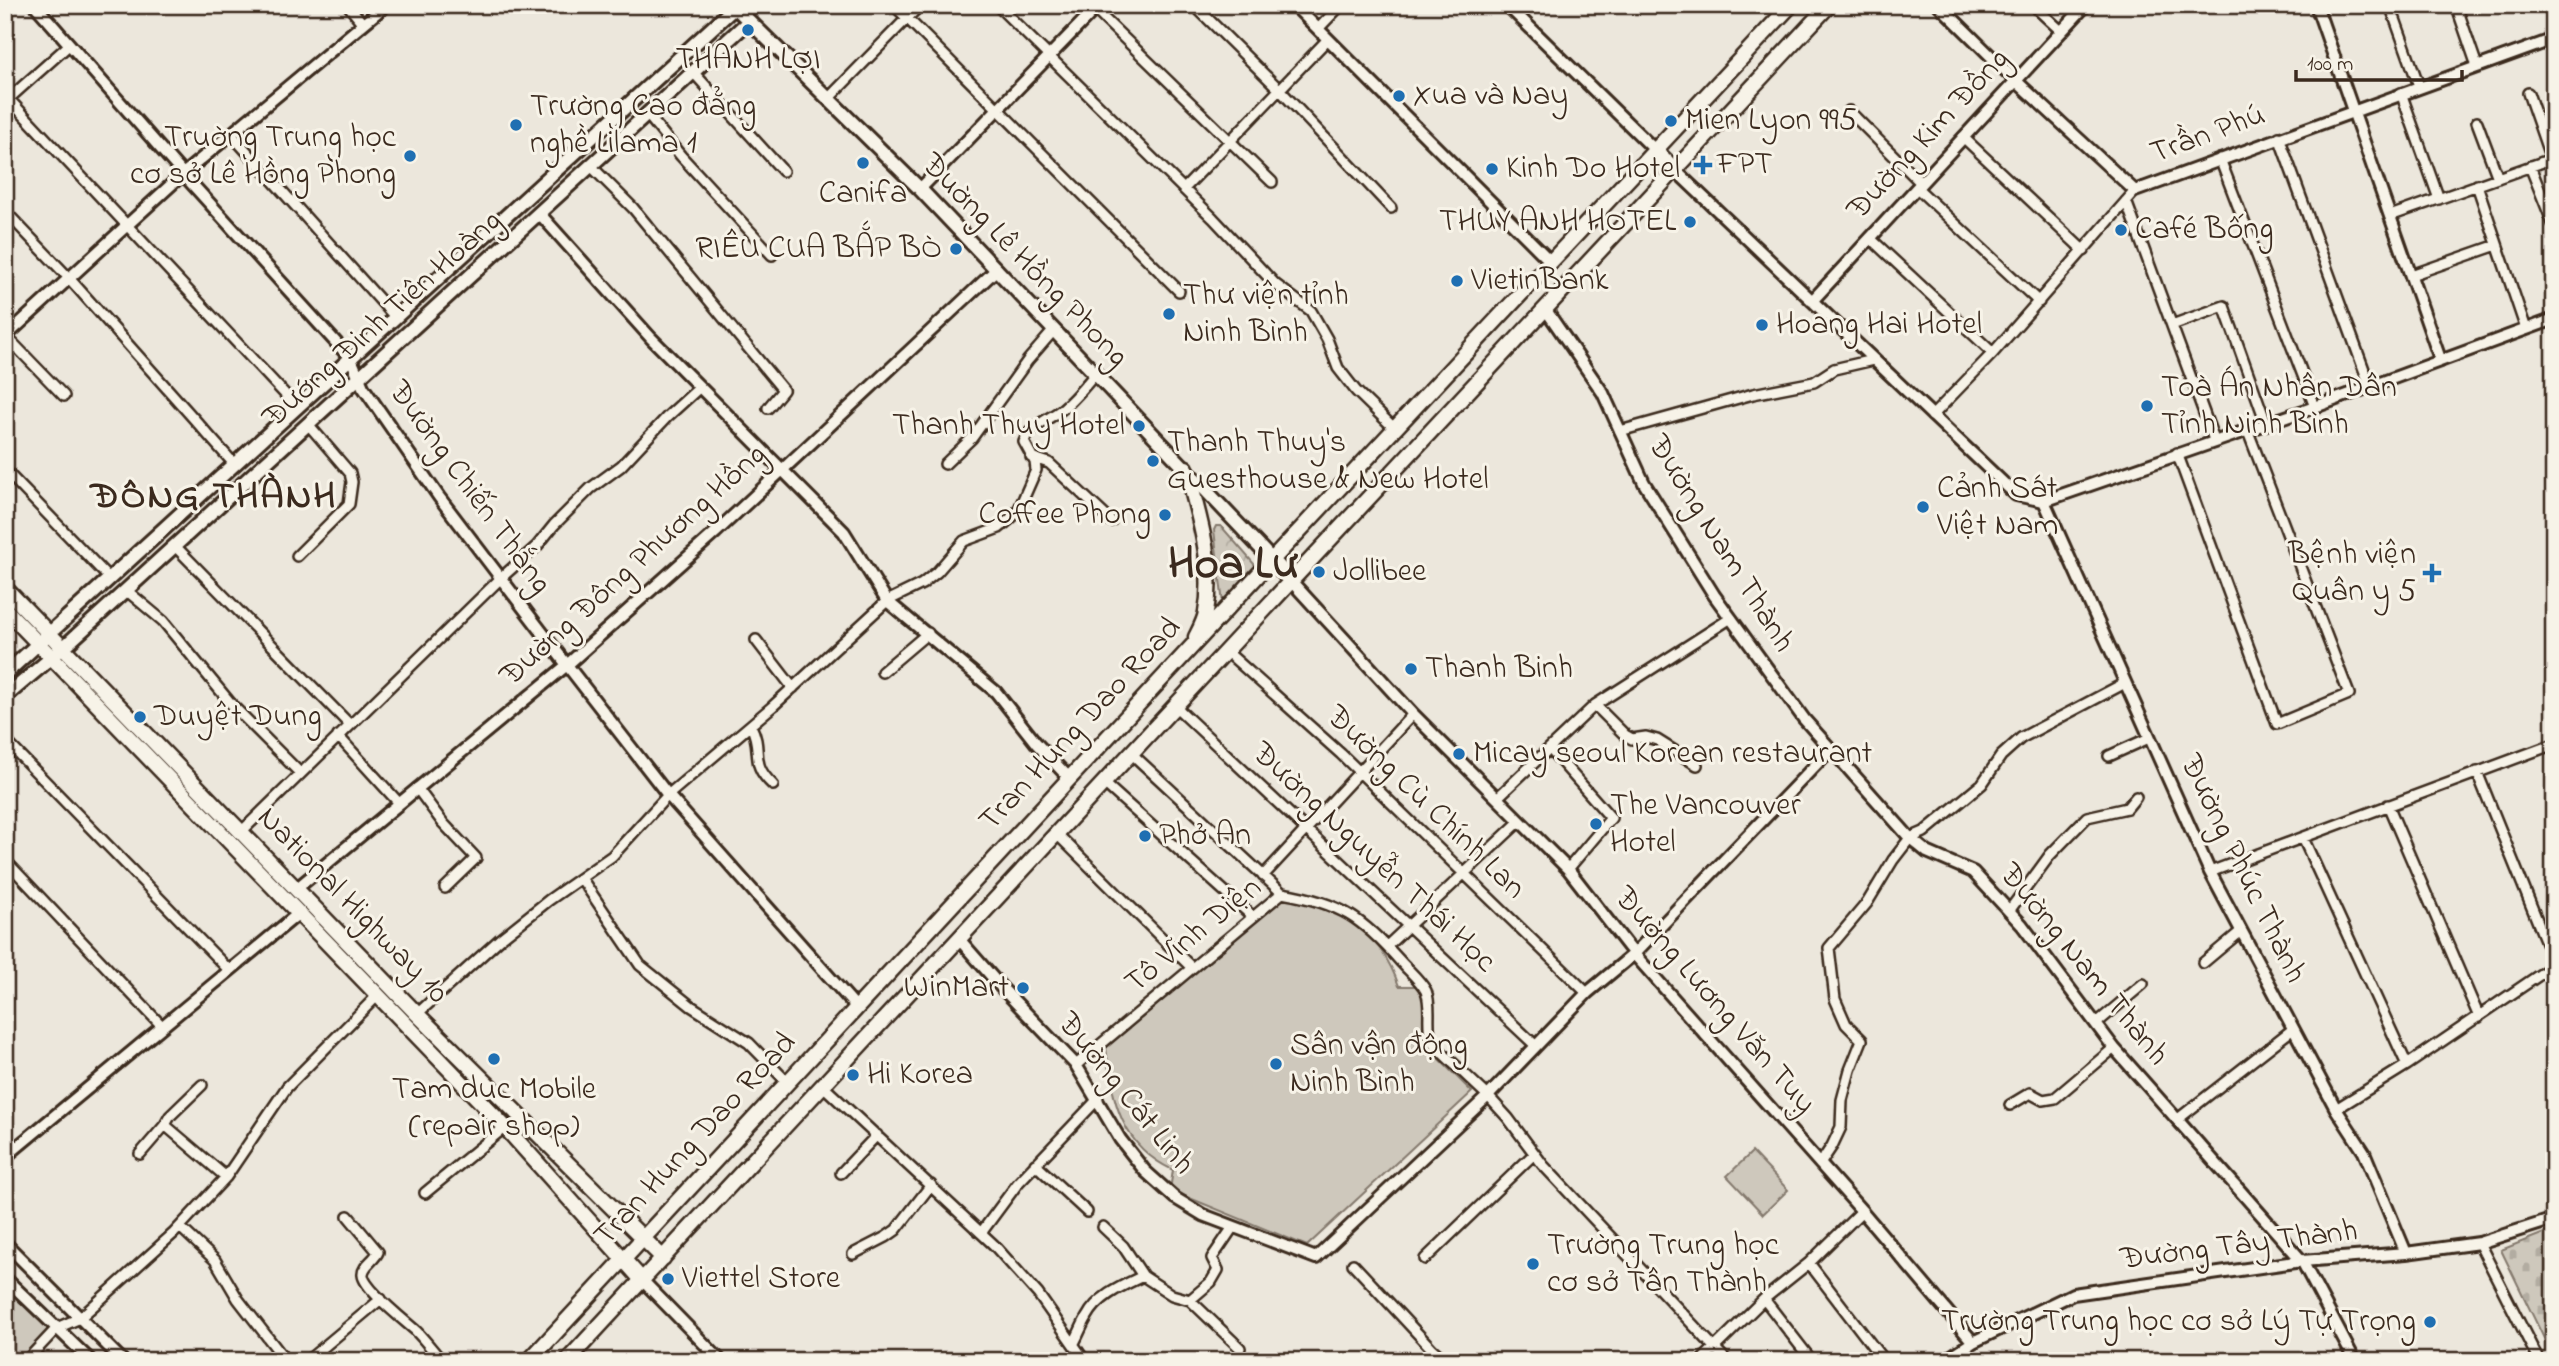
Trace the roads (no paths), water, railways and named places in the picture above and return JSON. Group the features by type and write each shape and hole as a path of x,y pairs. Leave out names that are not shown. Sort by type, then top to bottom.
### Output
{"main road":[{"name":"Tran Hung Dao Road","path":"529,1361 1791,5"},
{"name":"Tran Hung Dao Road","path":"566,1361 1829,5"},
{"name":"Đuờng Lê Hồng Phong","path":"734,6 920,188 1272,560"},
{"name":"Đướng Đinh Tiên Hoàng","path":"5,674 734,6"},
{"name":"Đướng Đinh Tiên Hoàng","path":"5,697 64,647 748,22"},
{"path":"1656,152 1676,172"},
{"path":"1186,468 1210,581 1206,614 1192,647"},
{"path":"1272,560 1291,581"},
{"name":"National Highway 10","path":"5,588 45,639 52,657 505,1128 622,1261 642,1280"},
{"name":"National Highway 10","path":"5,610 45,639 64,647 416,1014 663,1258"}],"street":[{"name":"Đường Chiến Thắng","path":"35,5 183,174 351,359 363,387 439,497 668,795 857,1008"},
{"path":"348,5 363,24"},
{"path":"64,396 5,336 125,224 386,5"},
{"path":"894,5 1179,291"},
{"path":"828,99 920,5"},
{"path":"997,5 1184,189 1275,284 1311,311 1327,339 1338,368 1356,391 1395,429"},
{"path":"1194,5 1279,89 1391,208"},
{"path":"1294,5 1551,262"},
{"path":"1318,29 1341,5"},
{"path":"1507,5 1656,152"},
{"name":"Trần Phú","path":"1939,5 2135,191 2554,39"},
{"path":"2033,5 2062,31"},
{"path":"2316,5 2440,359"},
{"path":"2390,5 2419,86"},
{"path":"2456,5 2477,66"},
{"name":"Đường Kim Đồng","path":"1812,301 2062,31 2082,6"},
{"path":"920,188 1095,7 1272,182"},
{"path":"1184,189 1328,40"},
{"path":"69,46 6,98 298,408"},
{"path":"693,72 783,171"},
{"path":"2401,93 2439,199"},
{"path":"2390,216 2552,158 2528,93"},
{"path":"1850,111 1919,185 2039,302"},
{"path":"648,114 681,156 772,255"},
{"path":"2477,122 2498,178"},
{"path":"231,134 396,318"},
{"path":"1963,137 2084,251"},
{"path":"2279,137 2370,386"},
{"path":"2220,159 2315,407"},
{"path":"591,166 634,208 783,390 768,408"},
{"path":"2530,166 2554,226"},
{"path":"1676,172 2016,495 2043,501 2315,407 2554,319"},
{"path":"2477,185 2525,328"},
{"path":"1933,416 2039,302 2135,191"},
{"path":"2126,201 2214,440"},
{"path":"5,211 68,277 230,469 239,487"},
{"path":"539,213 651,338 844,532 887,601 996,692 1036,743 1070,779"},
{"path":"495,227 509,241"},
{"path":"1870,238 1993,353"},
{"path":"2411,275 2497,245"},
{"name":"Đường Đông Phương Hồng","path":"296,889 567,665 783,470 997,269"},
{"path":"2172,325 2224,306 2266,423"},
{"name":"Đường Nam Thành","path":"1546,310 1603,393 1644,483 1731,618 1804,719 1910,838 1927,852 1973,872 2009,911 2098,1023 2114,1048 2302,1261 2355,1361"},
{"path":"945,464 972,438 1012,382 1055,330"},
{"path":"1620,431 1753,394 1814,382 1834,369 1873,360"},
{"path":"416,1014 500,939 611,856 668,795 751,726 887,601 922,584 937,572 964,541 999,528 1018,511 1036,470 1024,442 1026,436 1063,409 1096,373"},
{"path":"241,832 537,546 591,488 621,466 667,417 700,387"},
{"path":"297,556 349,504 351,493 350,473 308,424"},
{"path":"2177,453 2277,724 2348,694 2247,429"},
{"path":"1031,457 1049,463 1111,522"},
{"path":"5,470 110,579"},
{"name":"Đường Phúc Thành","path":"2043,501 2210,872 2292,1029 2336,1109 2364,1152 2406,1253"},
{"path":"175,546 350,725"},
{"name":"Đường Lương Văn Tuỵ","path":"1291,581 1413,714 1568,869 1634,954 1862,1211 1973,1342"},
{"path":"126,590 163,621 233,706 300,773"},
{"path":"1497,798 1595,705 1731,618"},
{"path":"882,672 928,633"},
{"path":"756,640 793,688"},
{"name":"Đường Cù Chính Lan","path":"1226,652 1359,772 1587,993"},
{"path":"1820,1164 1841,1127 1842,1100 1850,1070 1863,1040 1846,1024 1835,999 1829,948 1867,903 1910,838 1924,832 1982,784 2001,756 2021,738 2125,683"},
{"path":"1595,705 1632,739 1646,737 1657,740 1697,765"},
{"name":"Đường Nguyễn Thái Học","path":"1175,706 1536,1046"},
{"path":"1263,876 1413,714"},
{"path":"751,726 756,735 759,770 773,785"},
{"path":"338,736 399,803"},
{"path":"2109,756 2149,738"},
{"path":"5,740 229,970"},
{"path":"2210,872 2554,744"},
{"path":"1550,749 1611,818 1568,869"},
{"path":"1488,1096 1587,993 1634,954 1830,749"},
{"path":"1131,753 1282,893"},
{"path":"2336,1109 2479,1017 2554,963 2477,772"},
{"path":"1104,783 1252,916"},
{"path":"417,788 443,823 475,858 445,888"},
{"path":"2009,911 2050,855 2087,817 2127,808 2136,797"},
{"path":"2388,805 2479,1017"},
{"path":"1387,946 1520,821"},
{"path":"1057,834 1191,967"},
{"path":"2303,838 2407,1065"},
{"path":"5,860 162,1026"},
{"path":"580,878 640,965 691,1006 749,1042 788,1083"},
{"name":"Tô Vĩnh Diện","path":"1076,1065 1282,893 1324,901 1335,906 1356,917 1387,946 1426,992 1428,1028 1434,1045 1488,1096 1534,1154 1727,1361"},
{"path":"5,1157 299,913"},
{"path":"2203,963 2240,932"},
{"name":"Đường Cát Linh","path":"959,939 1076,1065 1120,1139 1145,1171 1175,1198 1203,1215 1316,1258 1488,1096"},
{"path":"2098,1023 2143,984"},
{"path":"26,1361 57,1328 80,1318 180,1227 226,1177 287,1087 378,995"},
{"path":"2178,1119 2292,1029"},
{"path":"2010,1105 2030,1093 2043,1100 2055,1098 2114,1048"},
{"path":"140,1154 170,1116 202,1085"},
{"path":"823,1086 981,1233 1038,1294 1074,1343 1083,1360"},
{"path":"981,1233 1035,1164 1098,1099"},
{"path":"165,1125 226,1177"},
{"path":"425,1193 505,1128"},
{"path":"841,1172 877,1135"},
{"path":"1426,1259 1534,1154"},
{"path":"1035,1164 1087,1212"},
{"path":"853,1254 896,1230 931,1185"},
{"path":"1701,1361 1764,1299 1809,1262 1862,1211"},
{"path":"348,1216 378,1252 363,1273 366,1280 380,1299 418,1333 442,1361"},
{"name":"Đường Tây Thành","path":"1944,1361 1973,1342 2073,1294 2302,1261 2406,1253 2479,1243 2554,1219"},
{"path":"180,1227 215,1260 238,1299 286,1361"},
{"path":"1103,1227 1123,1246 1143,1276 1172,1295 1190,1300 1240,1348"},
{"path":"1190,1300 1211,1282 1218,1270 1212,1258 1233,1227"},
{"path":"5,1243 123,1361"},
{"path":"2479,1243 2539,1361"},
{"path":"1809,1262 1884,1361"},
{"path":"1353,1264 1446,1361"},
{"path":"1074,1343 1088,1314 1099,1302 1121,1286 1143,1276"},
{"path":"5,1278 91,1361"},
{"path":"642,1280 721,1361"},
{"path":"307,1361 380,1299"},
{"path":"1764,1299 1812,1361"}],"place":[{"name":"THANH LỢI","path":"748,30"},
{"name":"Xua và Nay","path":"1399,96"},
{"name":"Mien Lyon 995","path":"1671,121"},
{"name":"Trường Cao đẳng nghề Lilama 1","path":"516,125"},
{"name":"Truờng Trung học cơ sở Lê Hồng Phong","path":"410,156"},
{"name":"Canifa","path":"863,163"},
{"name":"FPT","path":"1703,165"},
{"name":"Kinh Do Hotel","path":"1492,169"},
{"name":"THUY ANH HOTEL","path":"1690,222"},
{"name":"Café Bống","path":"2121,230"},
{"name":"RIÊU CUA BẮP BÒ","path":"956,249"},
{"name":"VietinBank","path":"1457,281"},
{"name":"Thư viện tỉnh Ninh Bình","path":"1169,314"},
{"name":"Hoang Hai Hotel","path":"1762,325"},
{"name":"Toà Án Nhân Dân Tỉnh Ninh Bình","path":"2147,406"},
{"name":"Thanh Thuy Hotel","path":"1139,426"},
{"name":"Thanh Thuy's Guesthouse & New Hotel","path":"1153,461"},
{"name":"Cảnh Sát Việt Nam","path":"1923,507"},
{"name":"Coffee Phong","path":"1165,515"},
{"name":"Jollibee","path":"1319,572"},
{"name":"Bệnh viện Quân y 5","path":"2432,573"},
{"name":"Thanh Binh","path":"1411,669"},
{"name":"Duyệt Dung","path":"140,717"},
{"name":"Micay seoul Korean restaurant","path":"1459,754"},
{"name":"The Vancouver Hotel","path":"1596,824"},
{"name":"Phở An","path":"1145,836"},
{"name":"WinMart","path":"1023,988"},
{"name":"Tam duc Mobile (repair shop)","path":"494,1059"},
{"name":"Sân vận động Ninh Bình","path":"1276,1064"},
{"name":"Hi Korea","path":"853,1075"},
{"name":"Trường Trung học cơ sở Tân Thành","path":"1533,1264"},
{"name":"Viettel Store","path":"668,1279"},
{"name":"Trường Trung học cơ sở Lý Tự Trọng","path":"2430,1322"}],"district":[{"name":"ĐÔNG THÀNH","path":"214,498"},
{"name":"Hoa Lư","path":"1233,565"}]}
